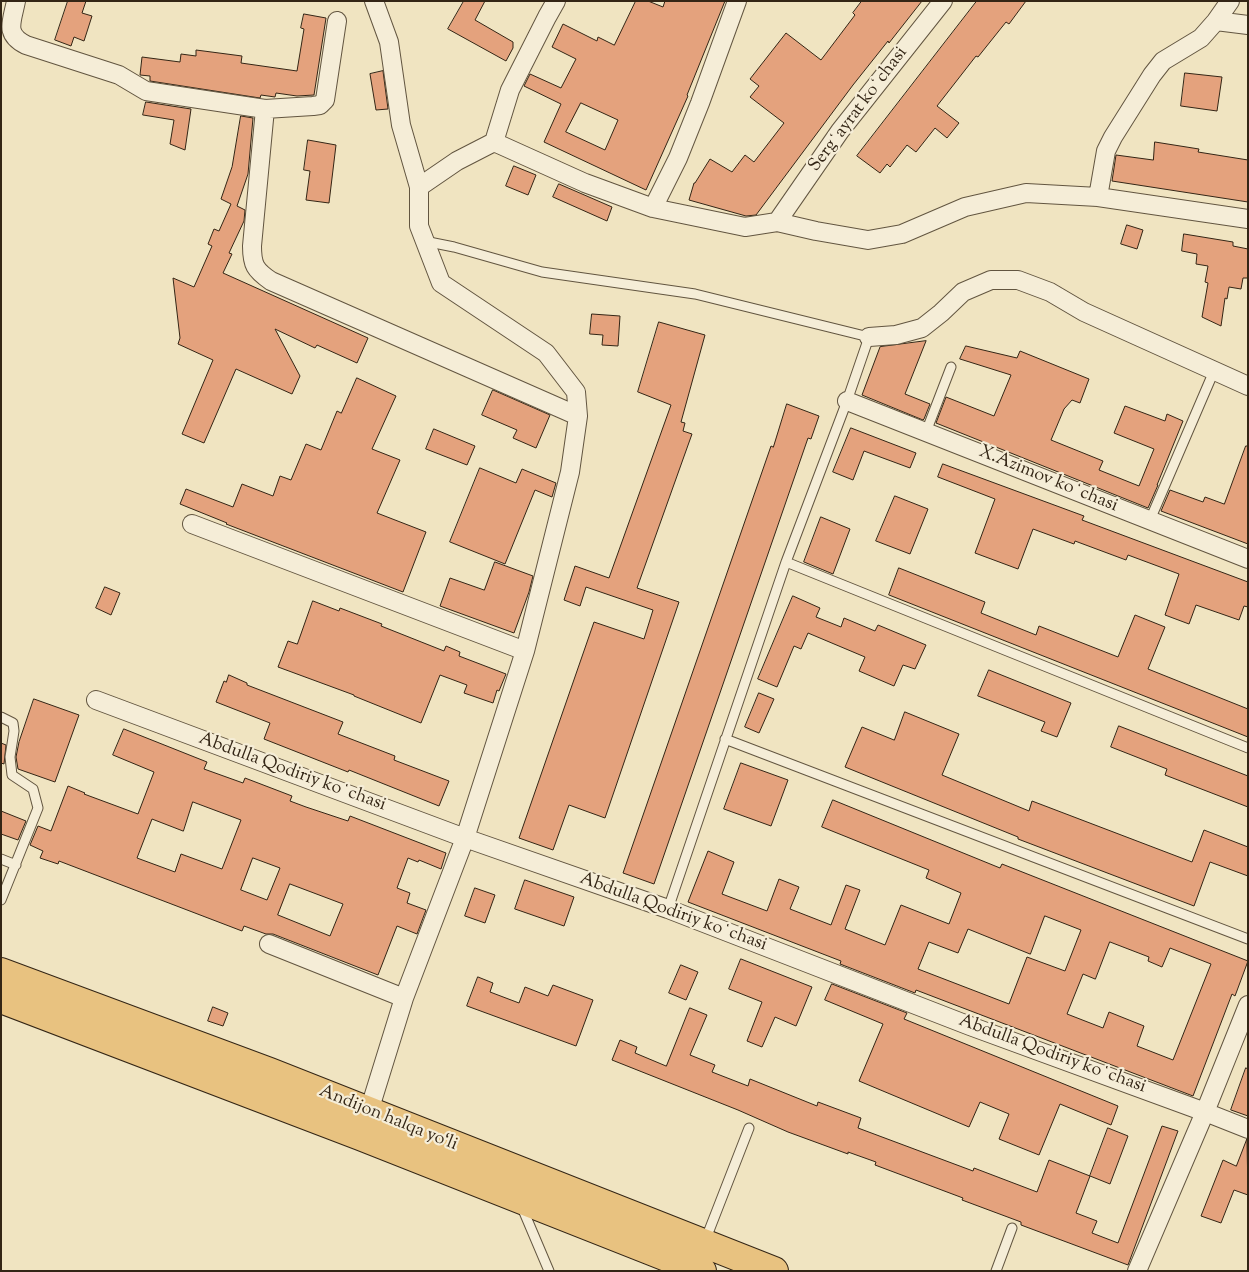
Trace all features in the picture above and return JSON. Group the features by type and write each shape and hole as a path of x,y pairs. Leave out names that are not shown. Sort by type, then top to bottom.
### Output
{"highway":[{"name":"Andijon halqa yo‘li","path":"1,972 370,1111 699,1263"},
{"name":"Andijon halqa yo‘li","path":"1,999 518,1198 699,1263 774,1271"}],"street":[{"path":"16,1 11,31 16,40 26,45 119,75 146,91 265,109 313,106 326,100 337,21"},
{"path":"370,1111 404,998 464,838 525,651 570,472 578,416 576,392 546,353 441,283 418,226 419,187 401,125 389,42 374,1"},
{"path":"419,187 457,161 494,142 510,90 546,17 556,1"},
{"path":"653,208 678,158 737,1"},
{"name":"Sergʻayrat koʻchasi","path":"778,222 840,131 943,1"},
{"path":"1098,197 1106,151 1152,75 1163,61 1201,38 1230,1"},
{"path":"1216,21 1248,25"},
{"path":"265,109 252,246 252,262 259,273 271,281 578,416"},
{"path":"494,142 585,183 653,208 745,227 778,222 868,240 902,234 965,207 1026,194 1098,197 1248,219"},
{"path":"869,338 896,335 922,328 963,292 991,280 1018,280 1050,292 1084,312 1248,386"},
{"name":"X.Azimov koʻchasi","path":"847,401 1248,559"},
{"path":"192,524 525,651"},
{"name":"Abdulla Qodiriy koʻchasi","path":"96,700 464,838 668,910 970,1026 1248,1129"},
{"path":"269,944 404,998"},
{"path":"1137,1271 1205,1112 1248,1005"}],"lane":[{"path":"424,241 454,247 542,272 695,294 869,338 786,562 668,910"},
{"path":"926,432 951,367"},
{"path":"1150,520 1214,371"},
{"path":"786,562 1248,748"},
{"path":"1,717 12,723 14,731 10,757 12,775 33,789 38,808 1,900"},
{"path":"725,739 1248,939"},
{"path":"1,859 16,865"},
{"path":"699,1263 749,1128"},
{"path":"518,1198 549,1271"},
{"path":"996,1271 1012,1228"}],"building":[{"path":"68,1 86,1 82,13 92,16 84,41 74,37 71,46 55,40"},
{"path":"464,1 485,1 475,20 513,42 513,48 506,61 448,29"},
{"path":"636,1 648,1 663,7 665,1 725,1 688,96 646,190 544,142 561,104 524,86 530,74 561,88 576,59 552,47 563,24 597,41 598,37 614,45","holes":["581,103 618,120 605,150 566,132"]},
{"path":"862,1 922,1 853,85 756,215 746,216 689,200 694,183 710,159 732,172 745,155 754,162 784,123 750,97 759,86 750,79 786,33 821,60 855,15 853,13"},
{"path":"977,1 1026,1 1009,24 1006,22 978,57 976,56 937,106 959,123 947,138 935,128 916,152 907,145 890,167 887,164 880,173 857,156"},
{"path":"304,14 326,18 314,95 297,96 276,93 275,97 261,95 260,98 150,81 150,76 140,75 142,57 180,62 181,54 196,56 196,50 242,56 241,63 297,71 304,29 301,28"},
{"path":"383,71 388,109 376,110 370,74"},
{"path":"1185,73 1222,77 1217,111 1181,106"},
{"path":"146,102 191,109 185,150 170,144 174,120 143,115"},
{"path":"241,116 253,118 248,174 237,206 245,210 244,221 229,253 232,254 223,273 368,338 357,363 317,345 315,348 275,329 300,376 292,394 236,369 204,443 182,434 213,360 178,344 180,338 173,278 194,287 212,246 208,244 214,229 219,231 231,204 221,199 232,167"},
{"path":"308,140 336,145 329,203 306,200 310,171 304,170"},
{"path":"1155,142 1199,149 1198,152 1248,160 1248,202 1112,181 1116,155 1153,160"},
{"path":"514,166 536,175 528,195 506,186"},
{"path":"559,184 612,207 607,221 553,197"},
{"path":"1127,225 1143,230 1137,249 1121,244"},
{"path":"1184,234 1233,242 1233,246 1248,249 1248,278 1243,278 1241,289 1229,287 1227,299 1225,298 1221,326 1202,317 1208,283 1205,282 1208,266 1196,264 1197,254 1182,251"},
{"path":"592,314 620,316 618,346 602,345 603,335 590,334"},
{"path":"659,322 705,335 681,422 685,423 683,431 692,434 637,588 679,602 605,818 569,805 553,850 519,838 594,622 644,639 653,610 586,587 580,606 564,600 575,566 609,578 671,405 638,392"},
{"path":"926,341 905,394 930,404 923,420 862,395 880,347"},
{"path":"966,346 1017,358 1020,351 1089,379 1080,403 1072,400 1064,409 1051,440 1103,461 1099,470 1139,486 1154,449 1114,433 1125,406 1165,421 1167,414 1183,421 1148,508 936,423 946,397 994,416 1011,375 960,359"},
{"path":"357,378 396,396 372,449 400,460 377,513 426,532 403,592 226,524 180,504 186,489 233,507 242,484 273,496 280,476 291,480 306,444 321,450 337,411 341,413"},
{"path":"493,390 550,415 536,448 513,438 517,430 482,415"},
{"path":"787,404 819,416 811,439 808,438 654,884 623,873"},
{"path":"851,428 916,453 910,468 864,451 853,480 833,472"},
{"path":"434,429 475,446 467,465 426,449"},
{"path":"1246,446 1248,446 1248,544 1161,511 1170,490 1203,502 1205,497 1224,504"},
{"path":"943,464 1084,516 1082,520 1248,582 1248,607 1244,606 1239,620 1196,605 1189,624 1165,615 1179,574 1128,555 1126,560 1075,541 1074,544 1033,529 1018,569 975,553 995,499 938,477"},
{"path":"480,468 516,483 522,469 556,483 552,497 535,490 505,564 450,542"},
{"path":"895,496 928,509 910,554 876,541"},
{"path":"821,517 850,529 833,574 804,562"},
{"path":"495,562 533,576 514,633 440,606 450,578 484,590"},
{"path":"899,568 985,602 981,613 1036,635 1039,626 1118,657 1135,615 1165,627 1148,669 1248,709 1248,737 889,595"},
{"path":"105,587 120,593 111,615 96,608"},
{"path":"793,596 820,608 816,617 841,627 844,618 875,631 878,625 926,645 915,669 903,665 894,686 859,671 865,657 808,633 801,649 794,646 777,687 758,679"},
{"path":"313,601 339,611 340,608 382,624 381,626 444,651 446,646 460,652 459,656 506,674 499,691 497,690 493,703 464,693 467,685 440,675 421,723 354,695 278,667 288,641 297,644"},
{"path":"989,670 1071,703 1057,737 1041,731 1045,722 978,696"},
{"path":"229,675 247,683 247,685 343,722 338,734 395,756 394,760 449,781 439,806 264,739 270,723 216,702 224,681 226,682"},
{"path":"759,693 774,699 759,733 745,727"},
{"path":"34,699 79,715 55,782 18,769 16,757 19,742"},
{"path":"905,712 959,734 942,775 1029,811 1032,801 1192,862 1204,830 1248,847 1248,876 1210,862 1194,906 1018,839 1018,837 845,767 862,727 894,740"},
{"path":"1119,726 1248,776 1248,807 1165,775 1167,769 1111,747"},
{"path":"124,729 207,762 204,769 243,783 245,778 292,796 290,801 306,807 348,821 350,816 446,853 441,869 419,860 418,862 408,858 397,888 410,893 407,903 426,910 417,934 397,926 378,975 273,934 266,934 244,926 242,931 59,861 58,864 40,858 43,851 30,845 38,826 51,831 68,786 138,814 154,772 113,755","holes":["193,802 241,820 222,869 181,854 175,872 137,858 152,819 183,831","253,858 280,868 267,900 241,890","290,884 343,904 330,936 278,915"]},
{"path":"1,743 6,745 4,764 1,763"},
{"path":"741,763 788,780 771,826 724,809"},
{"path":"833,800 1000,868 1002,864 1248,961 1235,996 1232,994 1193,1096 916,990 915,993 840,964 841,961 688,902 708,851 734,862 722,894 767,911 779,879 799,887 790,909 831,925 846,885 860,890 845,929 885,945 901,905 949,924 961,893 926,878 929,870 822,827","holes":["1045,916 1081,930 1065,971 1027,957 1009,1004 918,969 929,942 958,953 968,929 1030,954","1110,942 1149,957 1148,961 1162,967 1170,948 1211,964 1173,1060 1137,1046 1144,1026 1109,1012 1103,1028 1067,1014 1083,974 1095,979"]},
{"path":"1,811 26,821 18,840 1,834"},
{"path":"525,880 574,897 564,926 515,909"},
{"path":"475,888 495,895 485,923 465,916"},
{"path":"741,959 812,987 796,1026 775,1017 762,1047 747,1041 762,1002 729,989"},
{"path":"681,965 698,972 686,1000 669,993"},
{"path":"478,977 493,983 490,992 519,1003 525,987 548,996 553,985 593,1000 576,1046 467,1006"},
{"path":"832,984 907,1013 904,1019 1118,1106 1111,1125 1060,1104 1039,1155 999,1139 1009,1114 980,1102 969,1127 859,1081 883,1024 825,1000"},
{"path":"213,1007 228,1013 223,1026 208,1021"},
{"path":"690,1008 707,1015 690,1055 715,1065 712,1072 748,1086 750,1079 817,1106 818,1102 861,1118 858,1128 973,1171 974,1168 1037,1192 1049,1160 1090,1176 1076,1213 1097,1221 1092,1233 1118,1243 1162,1126 1178,1131 1128,1265 1021,1225 1021,1222 962,1200 963,1198 875,1165 876,1162 788,1132 612,1060 620,1040 637,1047 635,1053 666,1066"},
{"path":"1246,1068 1248,1069 1248,1116 1231,1110"},
{"path":"1108,1128 1128,1136 1110,1184 1090,1176"},
{"path":"1247,1139 1248,1195 1234,1190 1221,1223 1201,1216 1223,1160 1236,1166"}]}
